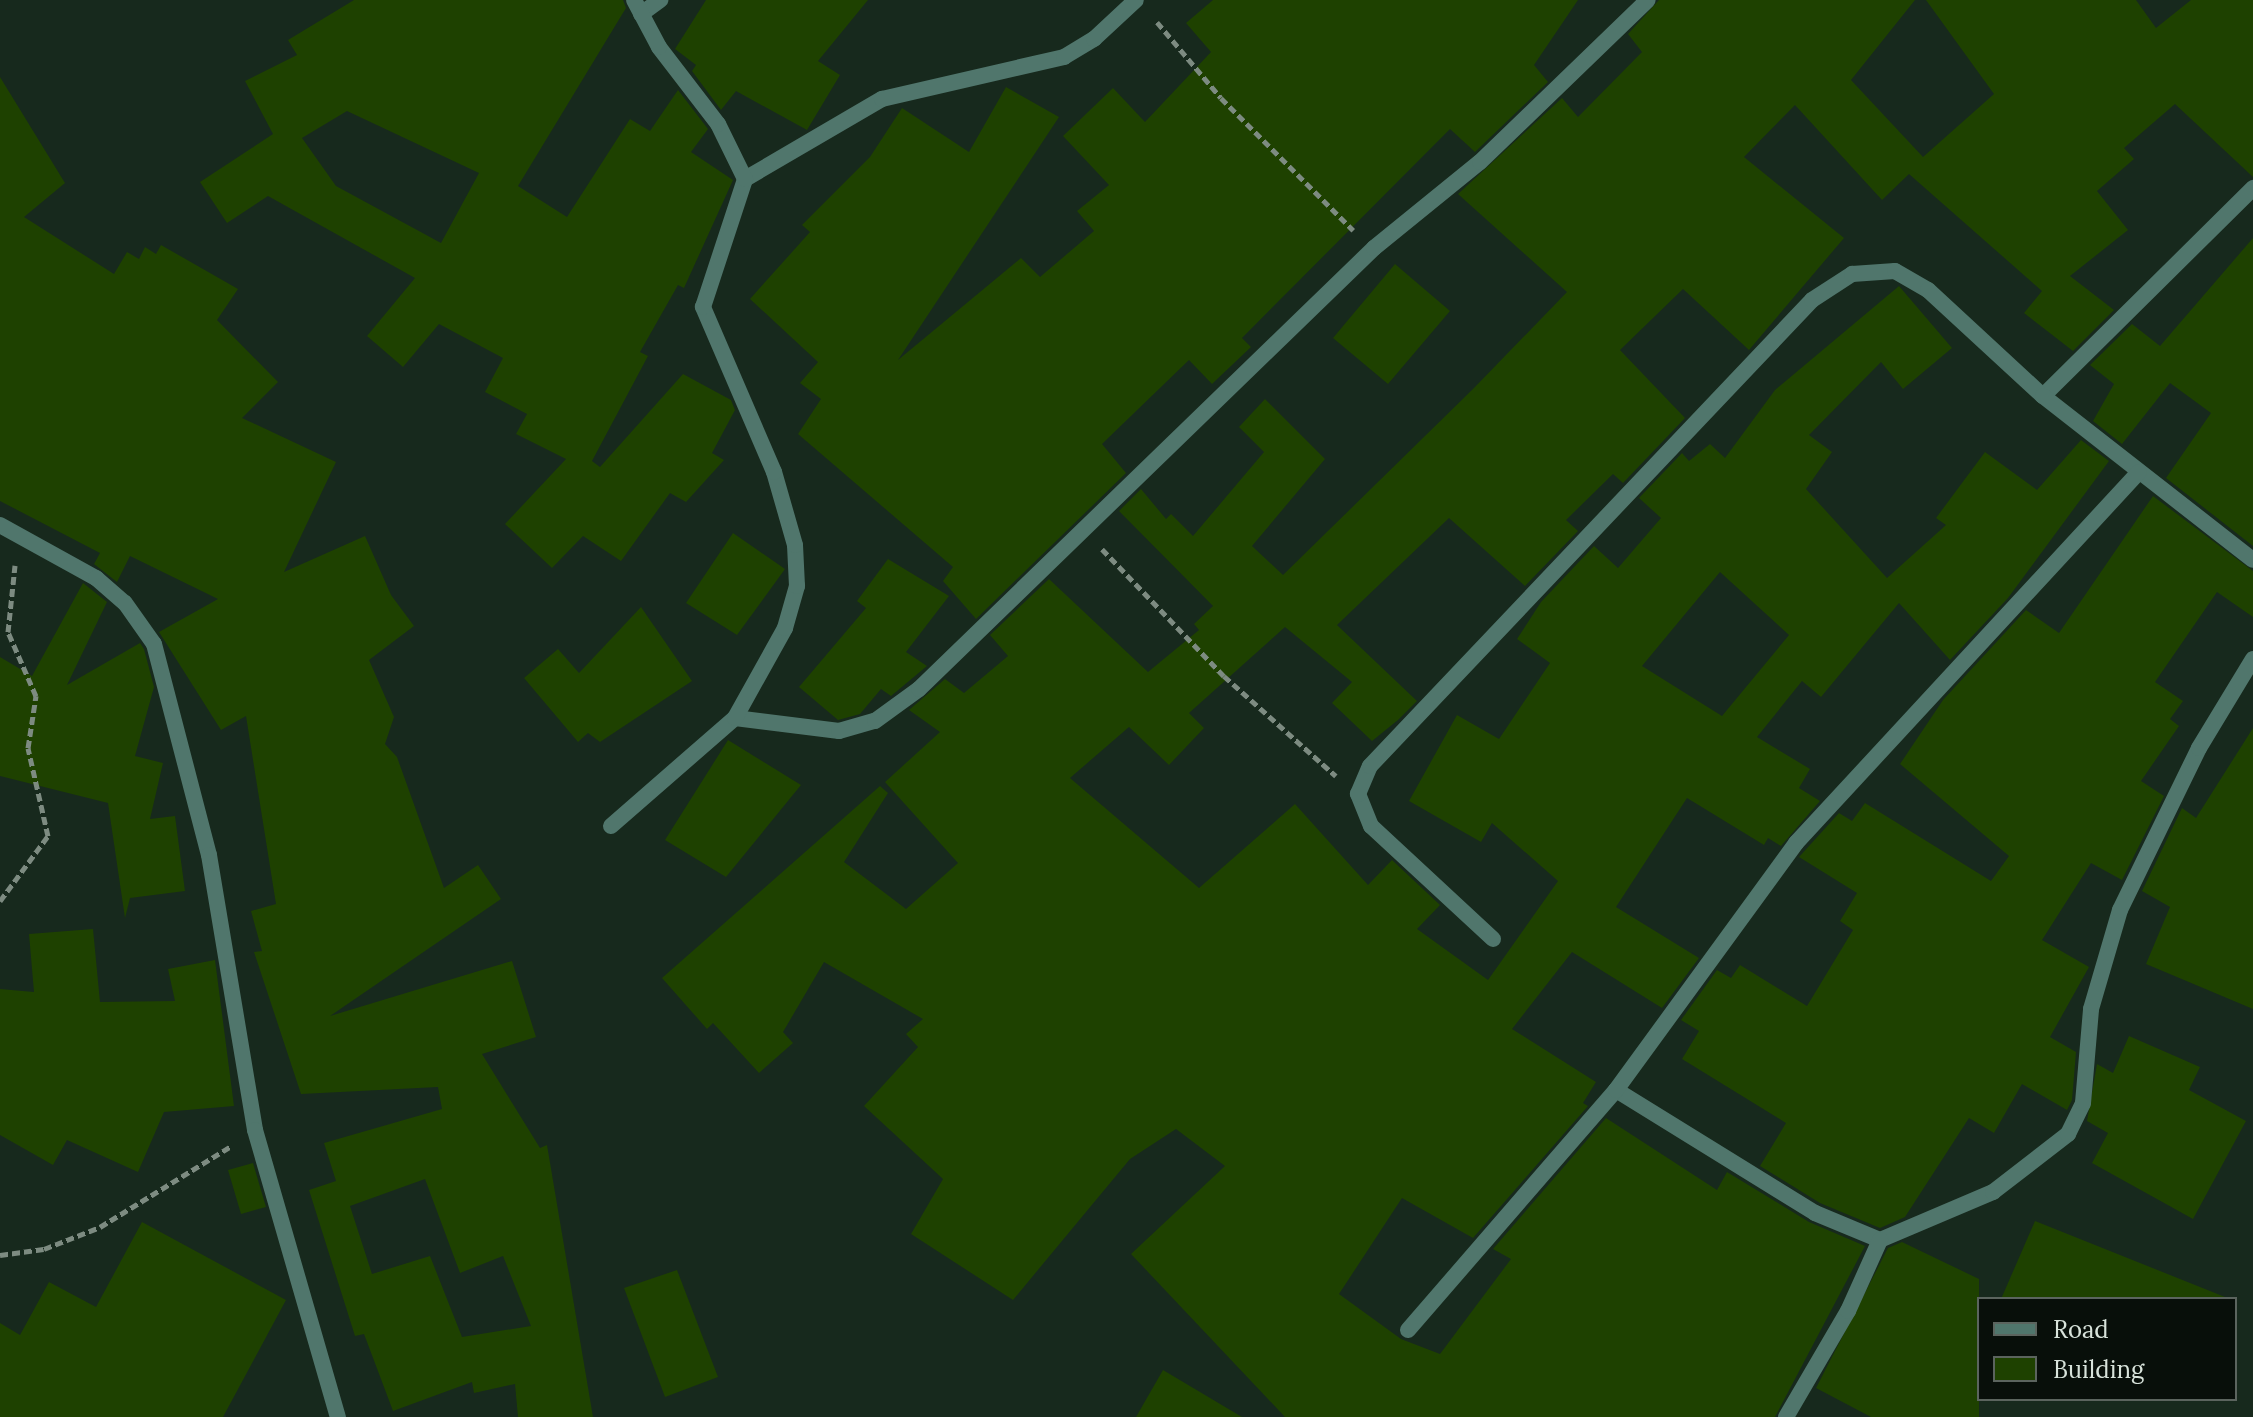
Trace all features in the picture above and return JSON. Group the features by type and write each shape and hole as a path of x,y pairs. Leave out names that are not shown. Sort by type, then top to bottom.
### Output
{"street":[{"path":"660,0 637,7 718,124 745,179"},
{"path":"735,718 839,731 875,721 967,647 1374,248 1480,162 1648,0"},
{"path":"611,826 735,718 785,628 797,586 795,545 774,472 703,307 745,179 882,99 1064,57 1141,5"},
{"path":"2043,396 2253,188"},
{"path":"1493,939 1371,826 1358,794 1389,741 1582,547 1812,300 1852,274 1895,271 1928,290 2043,396 2253,560"},
{"path":"1408,1330 1616,1090 1796,843 2139,472"},
{"path":"0,525 96,578 125,603 154,644 209,855 255,1130 338,1417"},
{"path":"1786,1417 1848,1311 1880,1240 1993,1192 2068,1134 2083,1103 2091,1009 2120,910 2199,748 2253,659"},
{"path":"1616,1090 1815,1213 1880,1240"}],"path":[{"path":"1141,5 1254,132 1374,248"},
{"path":"1084,531 1224,676 1358,794"},
{"path":"0,901 48,836 28,748 36,696 8,632 20,536"},
{"path":"0,1255 44,1249 100,1227 161,1195 255,1130"}],"building":[{"path":"354,0 623,0 626,8 518,186 567,217 630,119 650,131 678,90 708,129 691,152 733,180 684,288 678,285 640,352 648,356 592,461 600,467 683,374 731,400 735,410 712,453 724,460 686,502 670,493 621,561 583,536 552,568 505,524 566,459 516,434 527,414 485,392 503,358 439,324 403,367 367,336 415,278 268,196 227,223 200,182 273,134 245,81 297,55 288,40","holes":["347,111 479,173 441,243 336,186 302,138"]},
{"path":"706,0 868,0 818,61 840,75 807,130 736,91 721,110 692,71 696,65 675,49"},
{"path":"1213,0 1578,0 1534,65 1548,82 1475,152 1450,129 1242,338 1251,347 1212,384 1189,360 1102,444 1126,473 976,619 943,581 953,567 798,434 821,399 800,383 818,362 750,299 810,232 802,225 870,157 902,108 969,152 1006,87 1059,117 898,360 1021,258 1040,277 1094,231 1077,211 1109,185 1063,136 1113,88 1145,122 1211,52 1186,23"},
{"path":"1659,0 1915,0 1851,80 1923,157 1994,94 1926,0 2136,0 2156,28 2191,0 2253,0 2253,177 2175,104 2124,148 2134,159 2097,191 2128,230 2070,276 2114,310 2073,351 2024,313 2042,291 1909,174 1882,200 1795,105 1744,157 1844,238 1749,350 1683,289 1620,350 1685,418 1623,483 1613,474 1566,520 1578,531 1525,586 1449,518 1337,625 1417,701 1398,720 1372,741 1332,703 1352,682 1285,627 1189,713 1204,728 1169,765 1129,727 1070,778 1199,888 1295,804 1368,885 1392,860 1440,905 1417,929 1488,980 1558,881 1492,823 1481,842 1409,801 1457,715 1499,739 1550,663 1517,639 1541,602 1594,546 1618,568 1661,518 1639,498 1682,453 1689,461 1710,444 1725,458 1775,390 1899,286 1952,348 1903,389 1881,362 1809,435 1832,452 1806,489 1887,578 1946,525 1936,518 1985,452 2037,490 2081,440 2109,461 2008,598 1950,660 1899,603 1821,697 1802,681 1757,737 1810,769 1799,788 1820,801 1781,846 1768,838 1764,845 1687,798 1616,907 1699,958 1662,1008 1572,952 1512,1029 1596,1082 1583,1103 1588,1106 1473,1238 1402,1198 1339,1294 1401,1339 1440,1354 1511,1259 1493,1249 1606,1118 1717,1190 1727,1172 1809,1222 1865,1246 1775,1417 1285,1417 1131,1254 1225,1166 1176,1129 1130,1159 1013,1300 911,1234 943,1179 864,1106 918,1047 906,1034 923,1019 824,962 783,1032 793,1043 759,1073 713,1023 707,1029 662,978 880,786 888,793 844,862 906,909 958,863 885,782 940,732 909,710 945,679 964,693 1008,656 990,635 1049,579 1148,672 1199,630 1194,624 1213,606 1119,511 1141,489 1166,519 1171,514 1193,536 1264,452 1239,427 1265,399 1325,459 1252,546 1283,575 1567,292 1458,194 1562,98 1578,117 1642,52 1628,34","holes":["1720,572 1789,635 1722,716 1642,666"]},
{"path":"0,77 65,183 24,217 114,274 127,252 139,259 145,247 156,254 161,245 238,289 217,320 278,382 242,418 336,462 284,572 365,536 391,595 414,626 369,660 394,717 385,744 397,757 444,888 478,865 501,899 330,1016 512,961 536,1037 482,1054 540,1148 547,1145 593,1417 518,1417 515,1384 474,1393 472,1382 393,1411 364,1334 355,1336 309,1190 336,1181 324,1143 442,1109 438,1087 301,1094 254,952 262,951 251,911 276,904 246,716 221,730 159,632 218,599 130,556 117,582 94,564 100,553 0,501","holes":["425,1179 460,1273 503,1256 531,1326 462,1337 430,1256 372,1274 350,1206"]},
{"path":"2253,238 2253,546 2166,478 2211,413 2170,383 2122,444 2093,421 2114,384 2090,365 2132,324 2160,346"},
{"path":"1395,264 1450,311 1388,384 1333,338"},
{"path":"2153,496 2253,571 2253,617 2217,592 2155,682 2183,701 2170,719 2179,726 2141,781 2164,796 2122,880 2091,863 2042,940 2089,967 2050,1037 2076,1052 2072,1100 2067,1110 2022,1084 1994,1133 1969,1118 1905,1217 1880,1228 1820,1203 1760,1166 1786,1123 1682,1059 1699,1031 1681,1020 1717,970 1731,978 1740,965 1807,1006 1853,930 1840,921 1857,893 1799,857 1839,813 1852,821 1865,803 1991,881 2009,856 1900,764 1943,700 2026,610 2059,633"},
{"path":"733,533 785,569 737,635 686,603"},
{"path":"888,559 949,596 906,652 927,666 891,696 881,689 860,714 838,720 799,687 866,608 857,601"},
{"path":"83,583 107,602 67,685 140,643 144,649 154,687 135,756 163,763 150,819 175,816 185,891 130,898 125,918 108,803 0,776 0,657 32,676"},
{"path":"641,607 692,681 600,742 588,733 578,742 524,678 558,649 579,673"},
{"path":"2253,728 2253,1009 2146,964 2170,907 2142,891 2182,808 2196,818"},
{"path":"728,740 801,785 726,877 665,840"},
{"path":"93,929 100,1002 175,1001 168,969 215,960 234,1106 164,1112 138,1172 67,1140 53,1165 0,1135 0,989 34,992 29,934"},
{"path":"2129,1036 2200,1067 2189,1090 2246,1121 2193,1219 2092,1163 2108,1133 2087,1121 2097,1064 2113,1073"},
{"path":"253,1163 266,1207 241,1214 228,1170"},
{"path":"2035,1221 2225,1297 2002,1297"},
{"path":"142,1222 286,1300 223,1417 0,1417 0,1323 20,1335 49,1282 96,1307"},
{"path":"1902,1242 1979,1279 1979,1417 1871,1417 1816,1388 1888,1248"},
{"path":"677,1270 718,1377 665,1397 624,1288"},
{"path":"1163,1370 1242,1417 1136,1417"}]}
